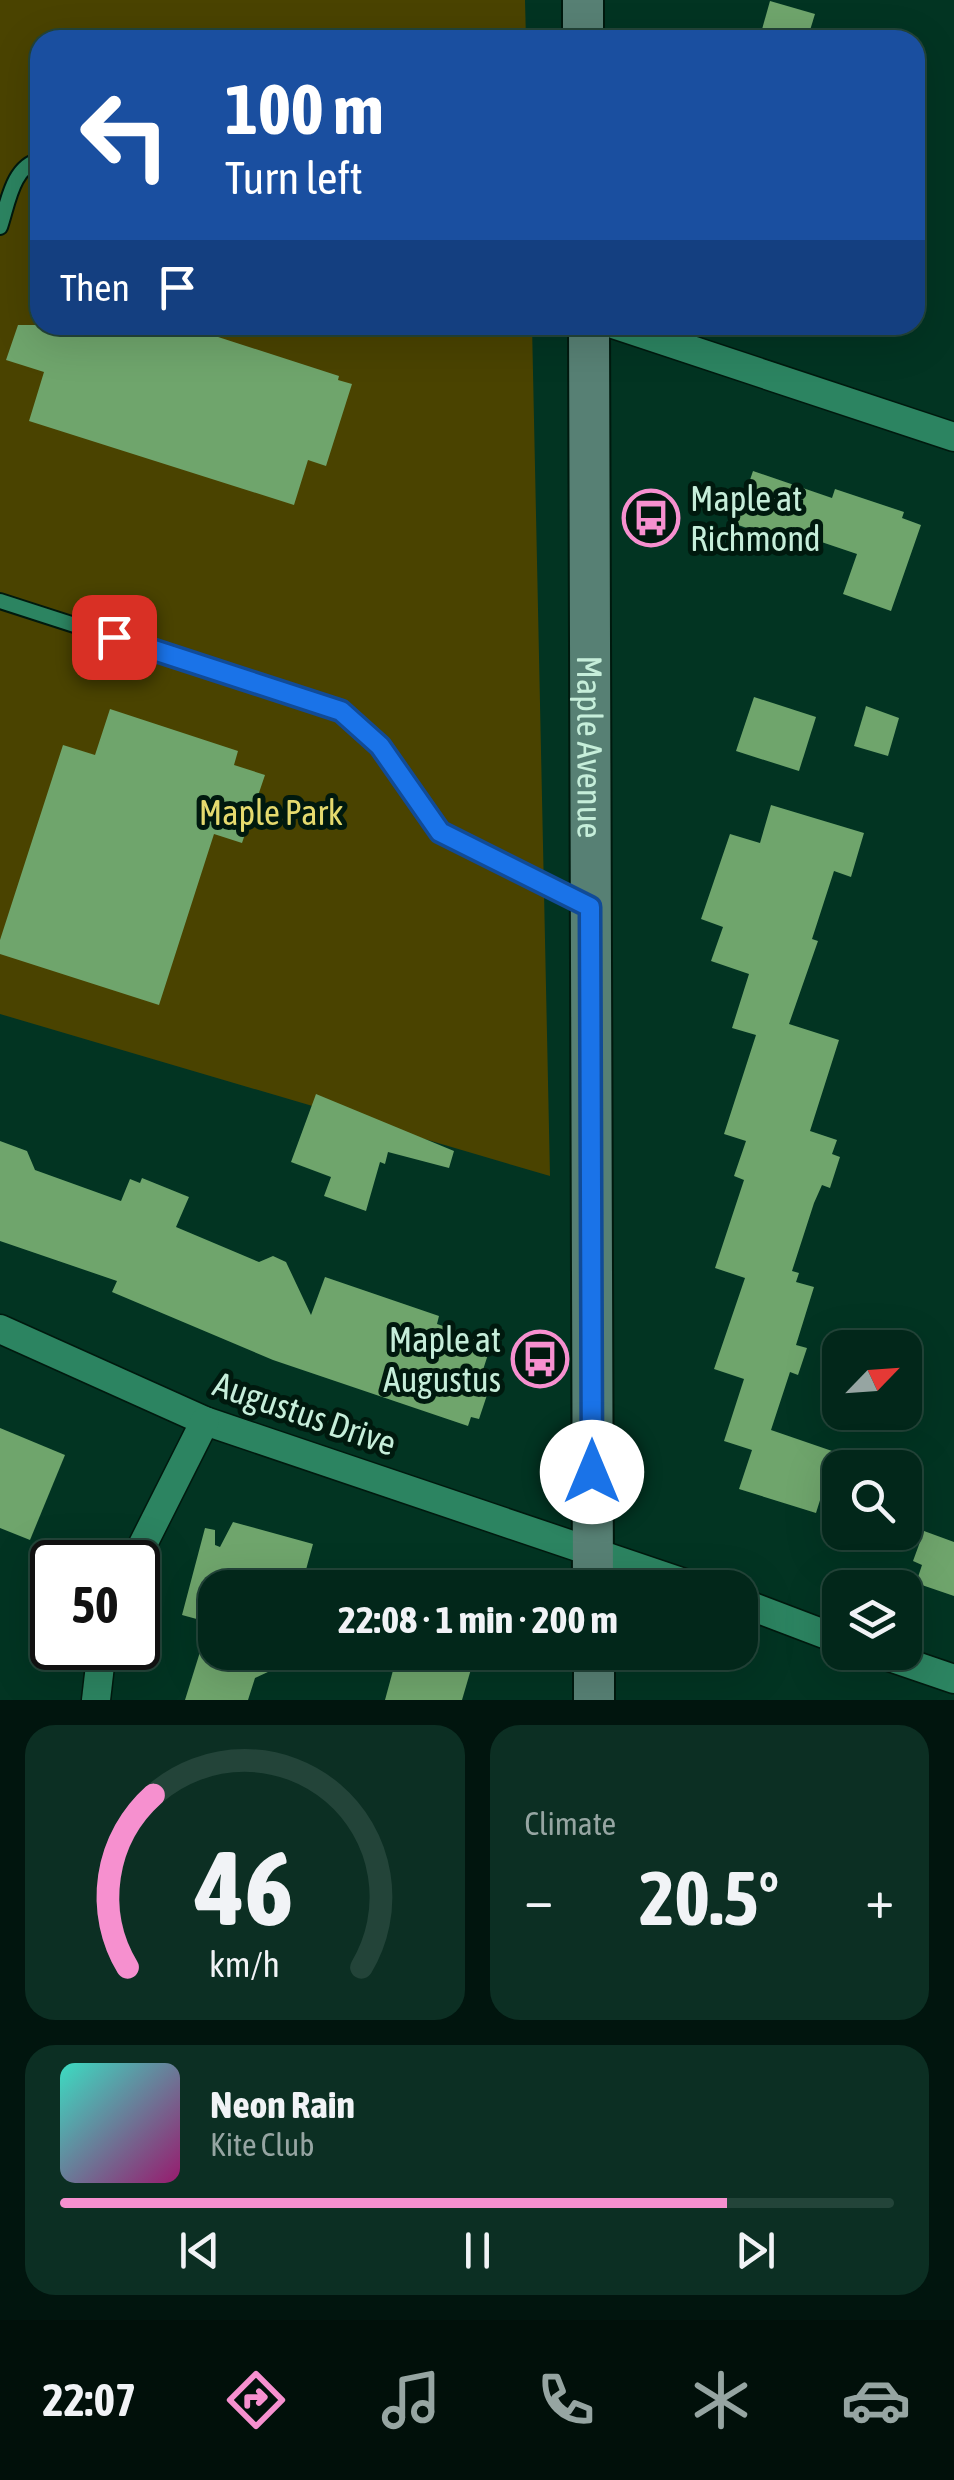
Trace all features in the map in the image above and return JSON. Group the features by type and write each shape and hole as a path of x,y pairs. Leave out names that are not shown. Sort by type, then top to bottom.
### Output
{"main road":[{"path":"582,0 584,30"},
{"name":"Maple Avenue","path":"589,335 592,1569"},
{"path":"594,1670 594,1700"}],"street":[{"path":"646,335 954,437"},
{"name":"Augustus Drive","path":"0,1329 205,1421 592,1569"},
{"path":"145,1540 205,1421"},
{"path":"758,1609 822,1633"},
{"path":"922,1668 954,1679"},
{"path":"96,1700 99,1670"}],"lane":[{"path":"0,227 16,178 30,162"},
{"path":"0,601 341,711 380,746 440,832 590,907"}],"green space":[{"name":"Maple Park","path":"0,0 525,0 526,30 30,30 30,335 532,335 550,1176 0,1014"}],"building":[{"path":"770,1 815,14 810,30 762,30"},
{"path":"18,325 30,325 30,335 212,335 339,376 338,380 352,384 326,466 308,460 294,505 29,421 44,372 6,360"},
{"path":"753,471 832,498 835,489 904,512 902,518 921,525 891,611 843,594 857,554 780,528 777,538 735,524"},
{"path":"754,697 816,717 799,771 736,751"},
{"path":"866,706 899,718 888,756 854,746"},
{"path":"110,709 238,751 234,765 265,775 242,843 214,834 159,1005 0,954 0,940 63,745 95,755"},
{"path":"771,805 864,833 851,877 834,871 812,939 818,941 789,1024 839,1040 810,1131 837,1140 832,1154 840,1157 830,1188 822,1185 814,1203 792,1271 799,1273 796,1282 814,1287 796,1345 807,1348 798,1375 790,1372 771,1430 829,1450 822,1450 822,1494 816,1513 739,1489 752,1450 724,1441 744,1379 714,1369 745,1278 715,1268 744,1180 734,1176 746,1141 724,1134 756,1035 732,1028 749,974 711,961 723,927 701,919 730,834 760,843"},
{"path":"316,1094 454,1151 449,1168 388,1152 385,1164 380,1162 366,1211 324,1196 331,1177 291,1162"},
{"path":"0,1141 27,1151 35,1170 121,1201 130,1179 140,1183 142,1178 189,1197 176,1227 259,1262 273,1256 286,1262 311,1315 325,1277 439,1316 437,1324 492,1342 482,1373 493,1377 479,1419 471,1417 468,1426 273,1360 112,1292 117,1281 0,1241"},
{"path":"0,1428 65,1455 30,1540 0,1528"},
{"path":"233,1522 313,1544 306,1570 198,1570 198,1619 182,1615 205,1528 215,1530 215,1545 220,1547"},
{"path":"924,1531 954,1542 954,1596 922,1585 922,1565 913,1561 917,1550 922,1550"},
{"path":"198,1658 198,1670 272,1670 255,1678 248,1700 185,1700"},
{"path":"393,1670 471,1670 462,1700 385,1700"}],"place":[{"name":"Maple at Richmond","path":"651,518"},
{"name":"Maple at Augustus","path":"540,1359"}],"route":[{"path":"114,637 341,711 380,746 440,832 590,907 592,1472"}]}
